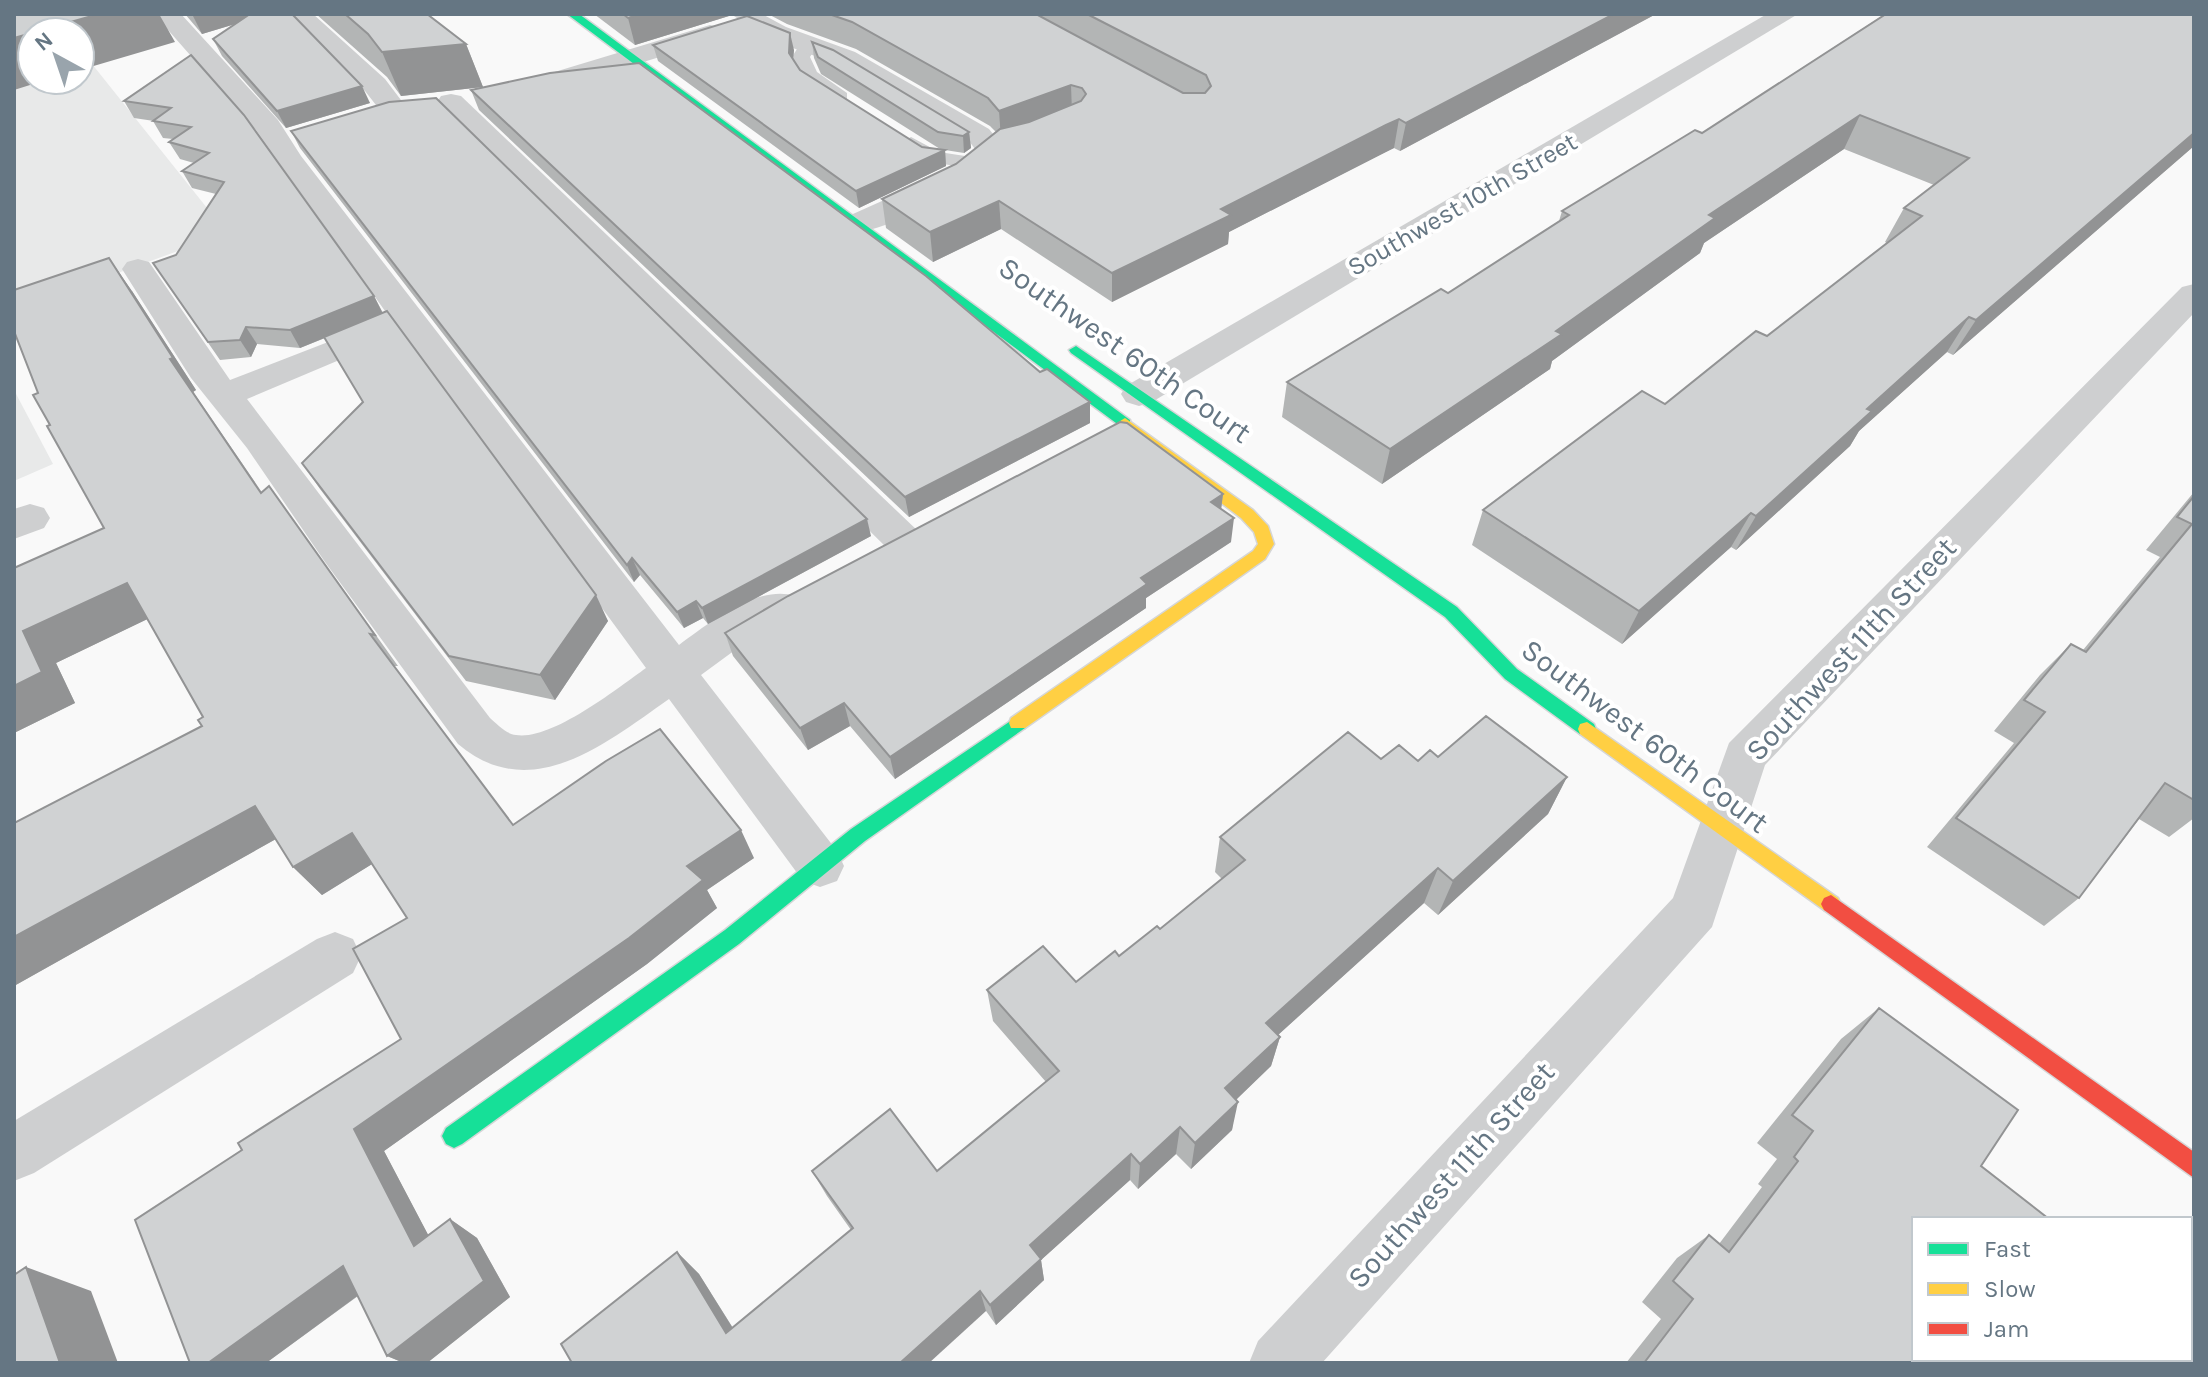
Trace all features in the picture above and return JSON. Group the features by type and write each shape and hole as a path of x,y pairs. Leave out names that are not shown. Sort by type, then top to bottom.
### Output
{"street":[{"path":"167,14 293,138 409,319 820,866"},
{"path":"298,14 375,85 423,106 918,535 863,563"},
{"path":"454,1136 732,937 820,866 1259,555 1266,544 1262,530 1247,514 1132,409 1076,384 855,225 572,14"},
{"name":"Southwest 10th Street","path":"1088,445 1132,409 1785,14"},
{"path":"513,92 749,17 777,33 846,58 979,135 992,154 855,225"},
{"path":"138,269 223,396 260,439 339,552 474,731 494,747 519,755 551,748 673,673 726,634 808,592"},
{"name":"Southwest 11th Street","path":"1280,1363 1694,911 1719,827 1745,756 2194,294"},
{"path":"223,396 409,319"},
{"name":"Southwest 60th Court","path":"1059,339 1132,409 1451,612 1511,674 1719,827 2194,1166"},
{"path":"14,1153 335,956"}],"lane":[{"path":"808,45 801,57 802,67 812,80 862,110"},
{"path":"896,134 933,157 992,154"}],"shaded area":[{"path":"14,14 16,96 96,96 96,69 227,233 14,311"},
{"path":"14,390 53,464 14,481"}],"building":[{"path":"14,14 99,14 16,16 14,38"},
{"path":"250,14 292,14 362,86 277,111 213,39"},
{"path":"345,14 427,14 466,44 382,52 368,34"},
{"path":"829,14 1036,14 1183,93 1205,93 1211,86 1206,75 1087,14 1614,14 1406,123 1399,119 1386,125 1221,209 1231,215 1112,273 999,201 930,232 882,199 956,164 1000,129 1029,122 1081,101 1086,94 1082,88 1071,85 999,111 988,98 852,22"},
{"path":"1886,14 2194,15 2194,133 1976,320 1969,317 1867,409 1872,411 1756,516 1751,513 1639,611 1483,510 1642,391 1665,404 1756,331 1767,336 1922,216 1904,208 1969,158 1860,115 1709,215 1715,218 1556,331 1562,334 1390,449 1287,382 1441,289 1448,293 1569,215 1562,211 1695,130 1702,133"},
{"path":"747,16 790,33 789,53 800,70 922,147 945,150 856,191 653,45"},
{"path":"812,42 833,50 969,132 963,136 938,132 818,57"},
{"path":"191,55 244,115 374,296 290,330 246,327 240,340 208,342 153,263 176,255 224,182 182,171 209,153 169,142 191,127 153,121 171,108 124,101"},
{"path":"639,63 926,276 1040,372 1047,369 1090,402 905,497 471,90 550,73"},
{"path":"436,98 867,519 702,608 696,601 677,612 632,558 627,565 291,131 389,102"},
{"path":"109,258 173,358 170,359 261,493 269,486 375,635 370,634 513,825 606,761 660,729 741,830 687,866 703,880 629,938 354,1129 414,1246 450,1219 484,1281 387,1356 343,1266 208,1363 190,1363 135,1220 242,1150 238,1143 401,1039 353,949 407,918 352,833 293,867 255,806 14,937 14,823 202,726 198,720 203,717 127,583 23,631 42,672 14,686 14,568 104,528 33,395 38,393 14,331 14,290"},
{"path":"387,311 596,595 540,675 449,656 302,463 363,402 324,337"},
{"path":"1120,422 1127,423 1223,494 1211,502 1234,518 1141,578 1147,584 890,757 844,703 800,728 725,633 788,596"},
{"path":"2194,496 2194,800 2165,783 2079,898 1956,818 2045,712 2024,700 2071,644 2086,652 2192,524 2177,517"},
{"path":"1486,716 1567,777 1453,881 1438,868 1266,1023 1280,1037 1225,1088 1238,1102 1195,1143 1180,1127 1140,1164 1131,1154 1030,1245 1041,1259 990,1305 980,1291 900,1363 572,1363 561,1344 677,1252 726,1333 853,1228 812,1171 890,1109 937,1171 1059,1071 987,990 1043,946 1076,982 1115,951 1119,956 1157,926 1160,929 1245,860 1220,837 1348,732 1381,759 1399,745 1418,761 1430,750 1438,757"},
{"path":"1879,1008 2018,1110 1981,1166 2046,1217 1912,1217 1912,1361 1954,1361 1952,1363 1644,1363 1693,1299 1673,1281 1709,1235 1729,1252 1798,1161 1794,1157 1813,1131 1792,1115"},
{"path":"26,1267 60,1363 14,1363 14,1275"}],"traffic: fast":[{"path":"572,14 1125,423"},
{"path":"1076,350 1451,612 1511,674 1587,729"},
{"path":"454,1136 732,937 858,835 1018,723"}],"traffic: slow":[{"path":"1018,723 1259,555 1266,544 1262,530 1247,514 1125,423"},
{"path":"1587,729 1831,904"}],"traffic: jam":[{"path":"1831,904 2194,1166"}]}
